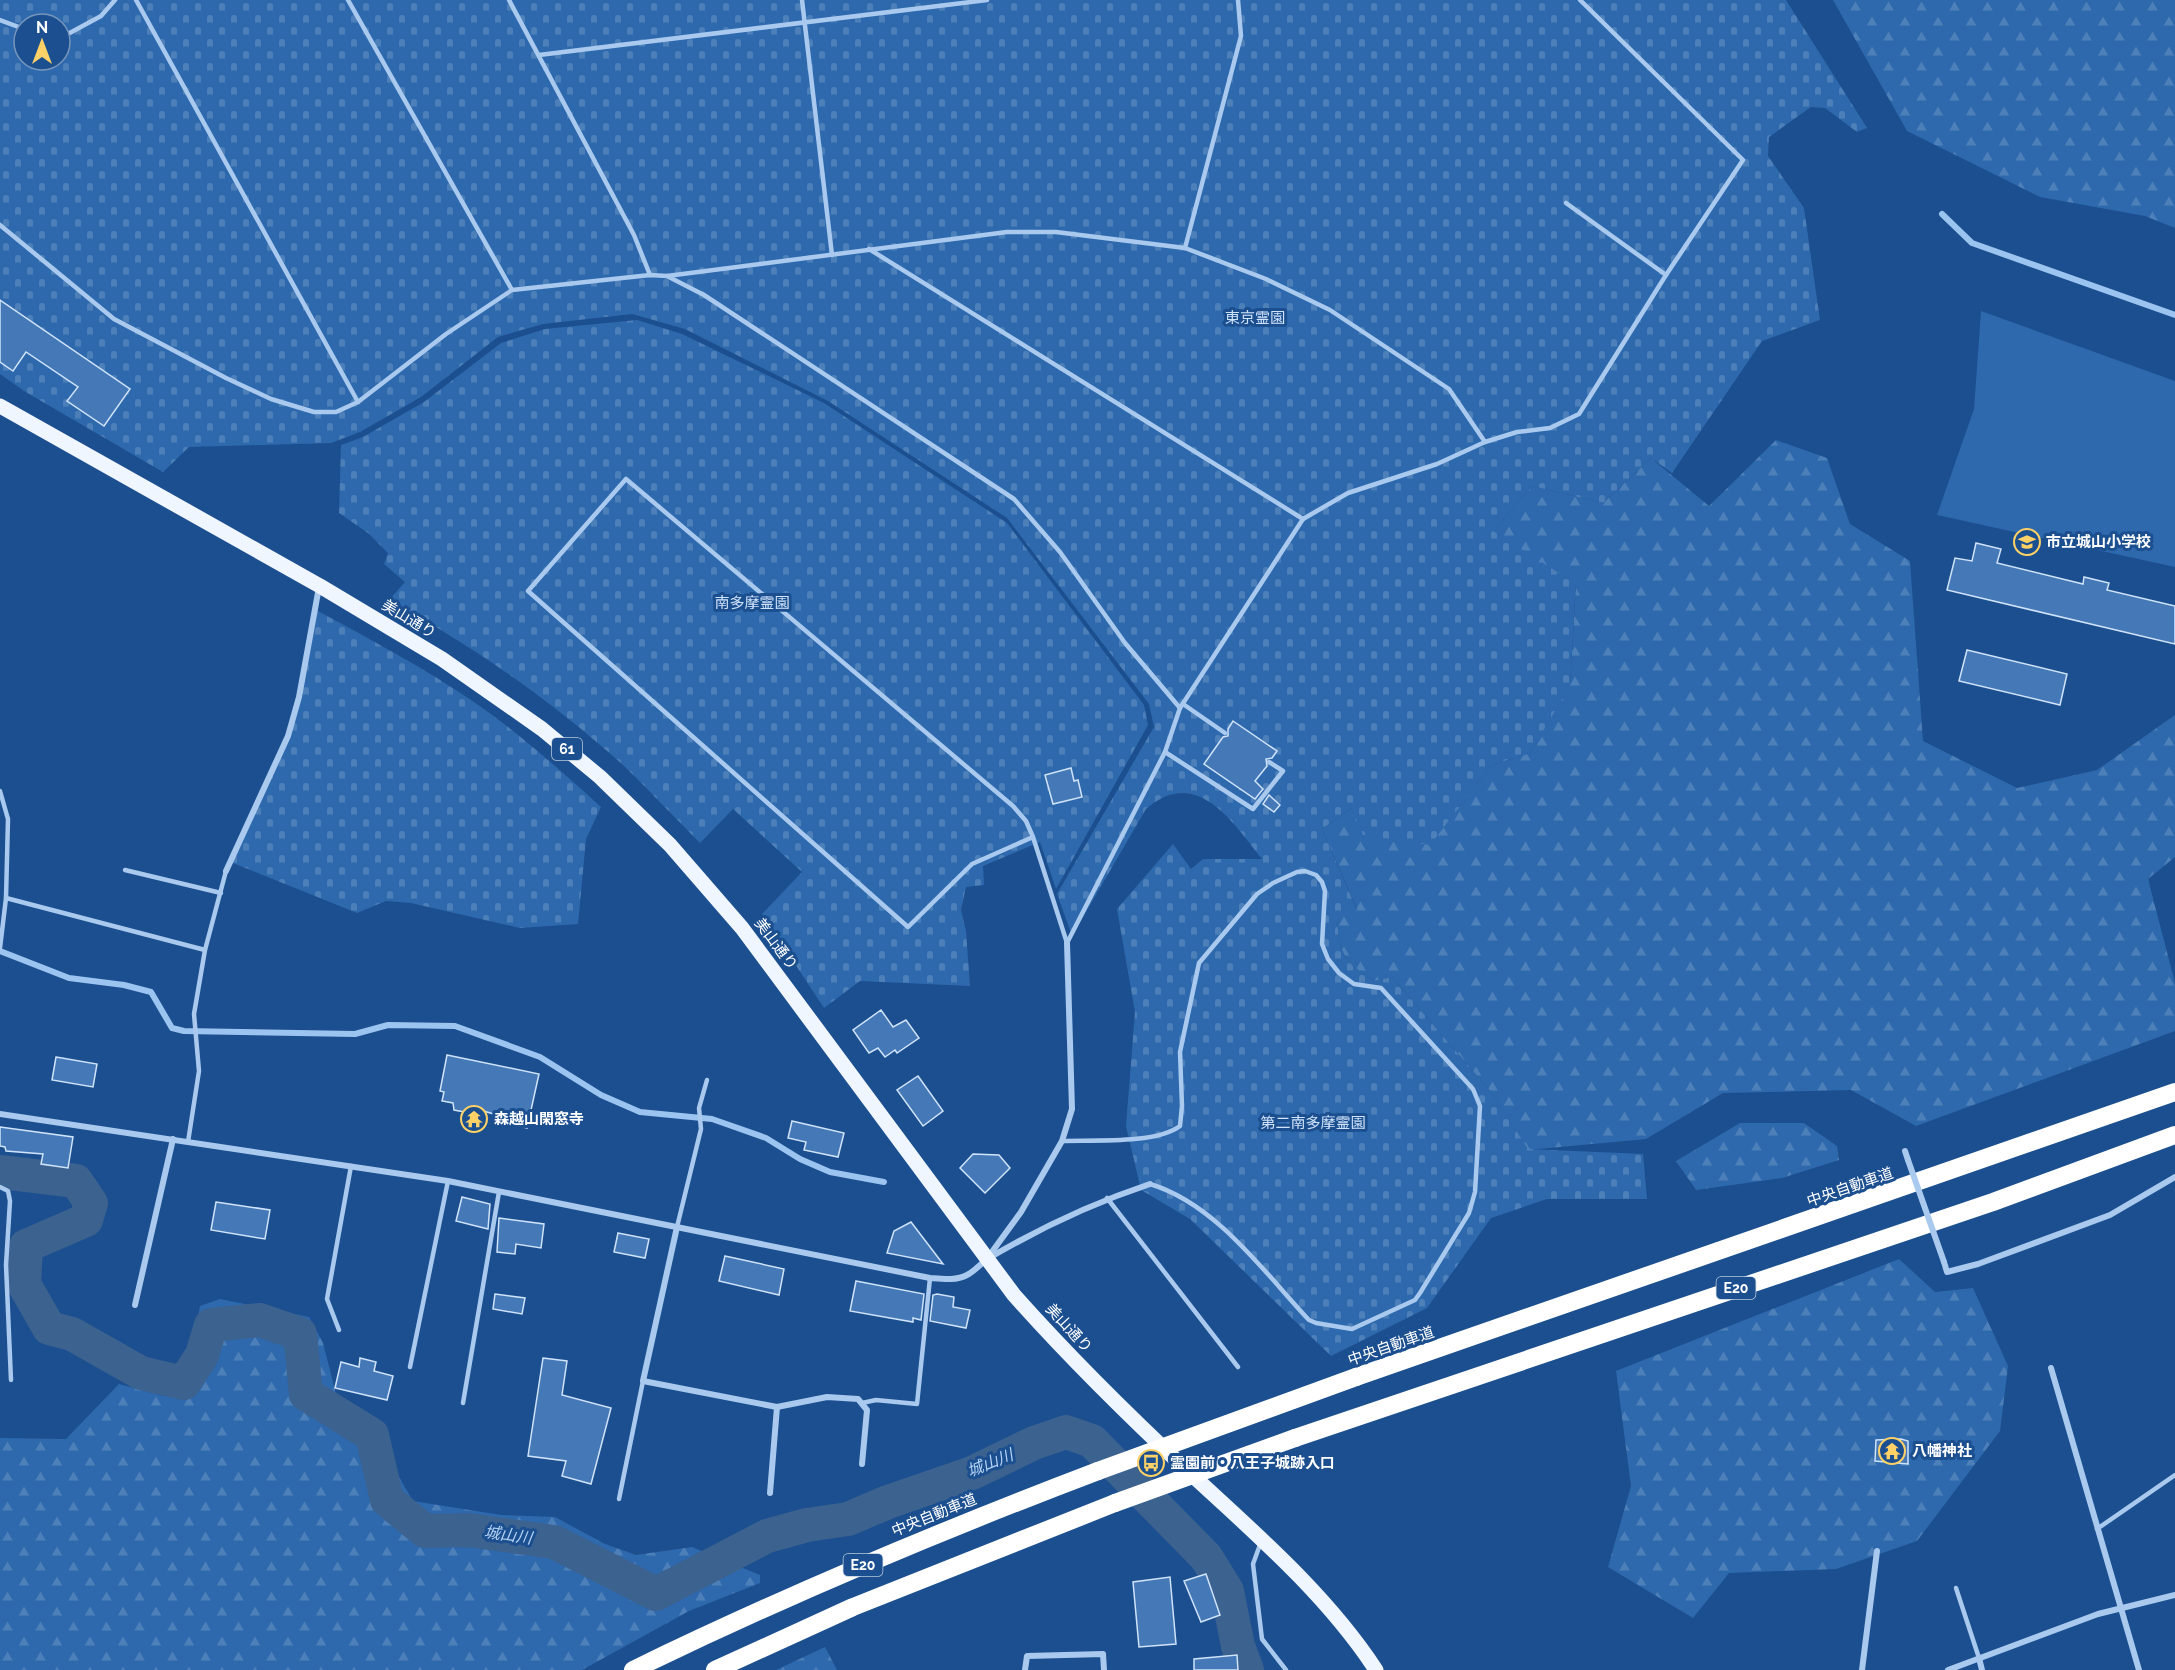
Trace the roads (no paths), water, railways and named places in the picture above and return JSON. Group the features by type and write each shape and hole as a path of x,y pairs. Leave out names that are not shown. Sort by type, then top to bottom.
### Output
{"highway":[{"name":"中央自動車道","path":"633,1670 838,1575 967,1521 1098,1471 1356,1377 2175,1092"},
{"name":"E20","path":"715,1670 853,1607 1115,1503 1295,1438 1994,1202 2175,1136"}],"main road":[{"name":"美山通り","path":"0,406 320,586 442,659 494,694 572,753 645,820 708,887 742,928 987,1259 1064,1350 1143,1429 1262,1540 1332,1613 1376,1670"}],"street":[{"path":"226,871 288,736 299,698 320,586"},
{"path":"987,1259 1021,1212 1062,1142 1072,1109 1067,943"},
{"path":"0,1114 448,1181 930,1278 953,1279 967,1275 987,1259 1107,1198 1150,1184"},
{"path":"135,1305 173,1139"},
{"path":"1905,1151 1947,1272 2110,1215 2175,1177"},
{"path":"677,1227 643,1381 777,1407 827,1397 858,1399 867,1410 862,1464"},
{"path":"2051,1368 2139,1670"},
{"path":"770,1493 777,1407"},
{"path":"1862,1670 1877,1551"},
{"path":"1948,1670 2098,1614 2175,1595"},
{"path":"1025,1670 1027,1656 1103,1654 1104,1670"},
{"path":"1979,1658 1982,1670"}],"lane":[{"path":"72,32 101,15 115,0"},
{"path":"136,0 358,402"},
{"path":"348,0 512,290"},
{"path":"509,0 634,235 650,275"},
{"path":"802,0 832,255"},
{"path":"539,55 987,0"},
{"path":"1185,248 1241,36 1238,0"},
{"path":"1067,943 1166,752 1181,706 1303,519 1348,492 1437,464 1485,442 1517,432 1550,428 1579,414 1666,275 1743,160 1580,0"},
{"path":"1566,203 1666,275"},
{"path":"0,225 114,319 195,363 271,399 314,412 336,412 358,402 446,334 512,290 650,275 667,276 1007,232 1056,232 1185,248 1266,279 1330,310 1449,389 1485,442"},
{"path":"869,249 1303,519"},
{"path":"667,276 704,295 1014,499 1060,552 1125,643 1181,706 1226,733"},
{"path":"1033,837 972,864 908,927 528,591 626,479 1013,806 1026,820 1033,837 1067,943"},
{"path":"1166,752 1253,809 1283,771 1269,762"},
{"path":"0,791 8,819 6,898 0,946"},
{"path":"125,870 221,893"},
{"path":"188,1142 199,1071 195,1018 205,950 226,871"},
{"path":"1062,1142 1171,1133 1180,1126 1182,1106 1180,1052 1199,963 1257,894 1273,883 1297,872 1305,871 1316,875 1322,882 1324,891 1322,944 1328,959 1339,973 1354,984 1381,988 1473,1089 1480,1110 1477,1183 1469,1213 1415,1300 1352,1329 1310,1320 1210,1214 1171,1190 1150,1184"},
{"path":"6,898 205,950"},
{"path":"677,1227 701,1130 699,1108 707,1080"},
{"path":"339,1330 327,1299 351,1166"},
{"path":"410,1367 448,1181"},
{"path":"0,1187 8,1191 10,1201 6,1266 11,1380"},
{"path":"463,1403 499,1192"},
{"path":"1107,1198 1238,1367"},
{"path":"862,1403 876,1400 917,1404 930,1278"},
{"path":"619,1499 643,1381"},
{"path":"2097,1529 2175,1475"},
{"path":"1262,1540 1253,1564 1262,1640 1286,1670"},
{"path":"1956,1588 1979,1658"}],"waterway":[{"path":"1942,214 1972,243 2175,315"},
{"path":"0,951 69,978 124,985 151,992 172,1028 184,1031 355,1034 388,1025 455,1026 540,1057 601,1095 640,1112 712,1119 766,1138 800,1159 830,1172 884,1182"},
{"name":"城山川","path":"0,1172 76,1181 91,1203 86,1220 26,1246 24,1284 49,1328 72,1334 141,1373 184,1383 202,1355 211,1325 260,1320 300,1334 306,1394 372,1435 387,1500 425,1531 468,1530 554,1542 656,1594 767,1536 807,1525 848,1519 888,1502 972,1473 1034,1443 1066,1432 1092,1441 1206,1557 1227,1591 1238,1646 1247,1670"},
{"path":"1072,1420 1076,1435"}],"place":[{"name":"市立城山小学校","path":"2027,542"},
{"name":"森越山閑窓寺","path":"474,1119"},
{"name":"八幡神社","path":"1892,1451"},
{"name":"霊園前・八王子城跡入口","path":"1151,1463"}],"park label":[{"name":"東京霊園","path":"1255,318"},
{"name":"南多摩霊園","path":"752,603"},
{"name":"第二南多摩霊園","path":"1313,1123"}]}
